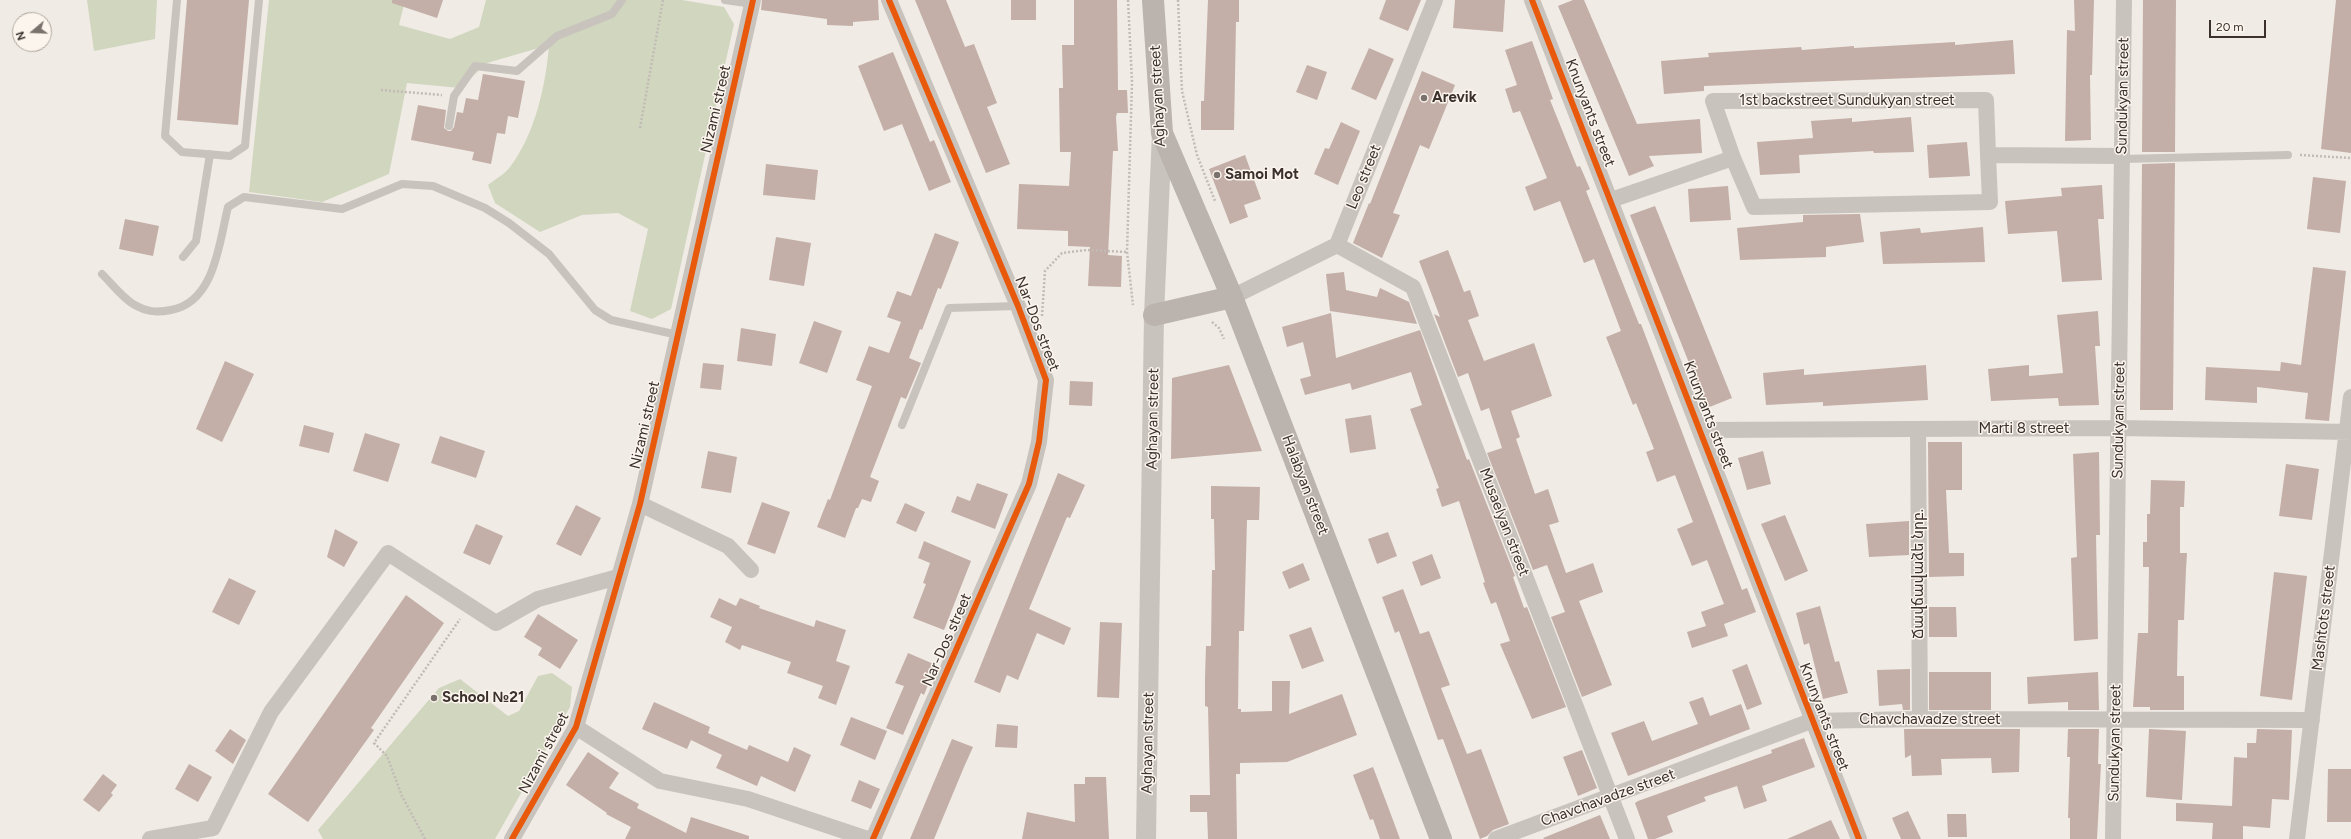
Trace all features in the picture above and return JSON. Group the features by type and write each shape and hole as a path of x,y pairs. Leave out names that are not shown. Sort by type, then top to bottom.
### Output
{"main road":[{"name":"Aghayan street","path":"1153,0 1162,133"},
{"name":"Halabyan street","path":"1162,133 1232,297 1441,839"},
{"path":"1144,313 1232,297"}],"street":[{"name":"Nar-Dos street","path":"872,839 1029,484 1039,442 1046,380 1018,306 889,0"},
{"name":"Leo street","path":"1337,245 1435,0"},
{"name":"Knunyants street","path":"1532,0 1701,430 1811,721 1859,839"},
{"name":"Sundukyan street","path":"2113,839 2116,719 2124,0"},
{"name":"Nizami street","path":"512,839 576,727 640,504 753,2"},
{"name":"1st backstreet Sundukyan street","path":"1986,100 1990,202 1754,207 1734,158 1713,101 1986,100"},
{"name":"Aghayan street","path":"1146,839 1144,313 1162,133"},
{"path":"1988,155 2122,157"},
{"path":"1610,200 1734,158"},
{"path":"1232,297 1337,245"},
{"name":"Musaelyan street","path":"1337,245 1413,287 1627,839"},
{"name":"Mashtots street","path":"2297,839 2349,432 2351,398"},
{"name":"Marti 8 street","path":"1701,430 2119,428 2349,432"},
{"name":"Ճավճավաձե նրբ.","path":"1918,429 1920,719"},
{"path":"640,504 728,546 751,570"},
{"path":"150,839 213,828 271,712 388,553 496,623 538,599 618,577"},
{"name":"Chavchavadze street","path":"1496,839 1811,721 1920,719 2312,720"},
{"path":"576,727 660,781 748,799 868,839"}],"lane":[{"path":"177,0 165,136 182,152 230,156 245,146 259,0"},
{"path":"449,126 454,96 475,66 517,70 556,36 612,14 622,0"},
{"path":"725,0 753,2"},
{"path":"183,257 196,241 210,154"},
{"path":"2122,157 2288,155"},
{"path":"102,274 133,304 156,313 179,309 200,294 212,271 228,207 244,196 342,209 402,184 433,186 485,208 549,254 595,310 611,320 678,335"},
{"path":"902,425 949,308 1018,306"}],"path":[{"path":"640,128 663,0"},
{"path":"1128,0 1132,82 1127,252 1144,313"},
{"path":"1178,0 1182,90 1197,155 1217,205"},
{"path":"381,90 454,96"},
{"path":"2288,155 2351,158"},
{"path":"1029,336 1041,331 1045,270 1062,253 1087,250 1127,252"},
{"path":"425,839 402,796 387,756 374,743 470,606"}],"green space":[{"path":"87,0 157,0 155,39 94,51"},
{"path":"269,0 405,0 399,25 450,39 479,27 486,0 682,0 724,7 734,24 671,309 652,319 630,311 648,229 618,213 582,215 540,232 495,203 488,185 508,170 519,154 533,124 542,92 549,45 487,63 460,88 407,83 389,174 322,202 249,192"},
{"path":"552,673 572,687 570,707 495,839 323,839 318,830 439,688 460,679 508,716 519,711 538,676"}],"building":[{"path":"187,0 249,0 238,125 177,120"},
{"path":"392,0 443,0 437,18 392,3"},
{"path":"762,0 878,0 879,20 853,22 853,26 827,25 827,19 761,10"},
{"path":"915,0 946,0 965,47 974,44 997,103 987,107 1010,164 986,173"},
{"path":"1011,0 1036,0 1036,20 1011,20"},
{"path":"1074,0 1117,0 1118,90 1127,90 1128,113 1117,113 1116,117 1118,151 1113,151 1108,255 1122,256 1121,287 1088,286 1090,247 1068,246 1068,231 1017,229 1019,184 1069,186 1071,152 1060,152 1059,88 1063,88 1062,45 1074,45"},
{"path":"1208,0 1239,0 1239,22 1236,22 1234,130 1201,130 1201,101 1204,101"},
{"path":"1386,0 1421,0 1408,31 1379,19"},
{"path":"1455,0 1505,0 1503,32 1453,28"},
{"path":"1573,0 1584,0 1637,124 1700,119 1702,153 1649,156 1654,166 1629,176 1558,6"},
{"path":"2074,0 2094,0 2092,75 2090,75 2091,140 2065,141 2067,30 2075,31"},
{"path":"2143,0 2176,0 2175,152 2142,152"},
{"path":"2336,0 2351,0 2351,153 2321,149"},
{"path":"2013,40 2015,74 1704,86 1704,91 1664,94 1661,61 1709,57 1708,53 1801,47 1802,50 1854,46 1854,48 1955,42 1955,45"},
{"path":"1532,41 1553,99 1550,100 1577,167 1580,166 1590,189 1586,191 1639,324 1641,324 1742,590 1747,588 1756,612 1724,624 1728,636 1692,648 1687,632 1706,626 1701,612 1724,604 1707,560 1692,566 1677,529 1693,522 1675,475 1657,482 1646,452 1654,449 1636,403 1633,405 1606,337 1621,331 1594,259 1584,263 1560,201 1534,211 1525,187 1547,178 1520,111 1513,113 1505,89 1517,85 1505,50"},
{"path":"1369,48 1394,59 1376,100 1351,89"},
{"path":"893,52 930,142 934,140 951,182 929,191 902,124 884,131 858,66"},
{"path":"1307,65 1327,72 1317,100 1296,92"},
{"path":"1422,71 1455,85 1429,149 1420,145 1393,213 1400,215 1382,258 1353,243 1369,203 1370,204"},
{"path":"483,74 525,81 518,118 508,116 505,134 497,133 491,164 472,160 474,152 411,140 418,105 446,110 444,128 451,131 454,127 457,112 463,113 466,98 478,100"},
{"path":"1911,117 1914,152 1874,153 1873,151 1799,155 1800,173 1760,175 1757,142 1813,138 1811,121 1852,118 1852,122"},
{"path":"1341,122 1360,131 1338,185 1314,174 1325,148 1329,149"},
{"path":"1967,142 1970,176 1929,178 1927,145"},
{"path":"1245,155 1261,199 1244,205 1248,217 1230,224 1209,169"},
{"path":"2175,163 2173,410 2140,410 2142,164"},
{"path":"766,164 818,170 815,200 763,195"},
{"path":"2313,177 2346,181 2340,233 2307,229"},
{"path":"2102,185 2104,219 2098,219 2102,280 2062,282 2057,231 2008,234 2005,201 2062,196 2061,188"},
{"path":"1728,186 1731,220 1690,222 1688,189"},
{"path":"1655,206 1732,398 1707,408 1630,215"},
{"path":"1860,214 1864,242 1826,247 1826,257 1740,260 1737,228 1803,222 1803,215"},
{"path":"125,219 159,226 153,256 119,249"},
{"path":"1983,227 1985,262 1883,264 1880,232 1920,228 1921,233"},
{"path":"935,233 959,242 941,289 938,288 922,330 920,329 909,358 921,363 906,399 901,397 870,477 879,481 871,502 862,499 858,508 856,508 845,538 817,527 828,499 830,500 872,386 856,380 869,346 889,353 901,322 887,317 897,291 911,296"},
{"path":"776,237 811,243 804,286 769,280"},
{"path":"1448,250 1464,292 1470,290 1479,316 1468,320 1484,361 1534,343 1552,396 1511,411 1520,437 1516,439 1535,494 1548,489 1559,522 1549,525 1566,573 1593,563 1603,592 1579,601 1612,685 1582,697 1551,617 1565,612 1547,565 1533,570 1487,453 1502,448 1489,408 1481,411 1468,373 1458,377 1434,314 1440,317 1419,261"},
{"path":"2313,267 2346,271 2329,421 2305,419 2308,393 2257,387 2257,403 2205,400 2206,367 2280,371 2281,362 2301,365"},
{"path":"1344,272 1346,290 1377,297 1380,288 1409,302 1417,324 1330,311 1326,274"},
{"path":"2098,311 2100,346 2095,346 2099,405 2059,406 2058,398 1991,401 1988,369 2029,365 2029,376 2063,373 2057,315"},
{"path":"1331,313 1336,358 1420,330 1467,460 1469,459 1515,576 1513,577 1524,608 1527,607 1566,707 1532,719 1500,644 1510,641 1496,602 1491,604 1483,583 1485,582 1459,501 1442,507 1436,489 1439,488 1410,409 1422,405 1411,372 1352,390 1350,383 1305,395 1300,379 1311,376 1303,342 1287,347 1282,327"},
{"path":"814,321 842,331 827,373 799,363"},
{"path":"741,328 776,334 772,366 737,361"},
{"path":"225,361 254,374 222,442 196,429"},
{"path":"703,363 724,365 721,390 700,388"},
{"path":"1229,365 1262,451 1171,459 1172,378"},
{"path":"1926,365 1928,400 1823,406 1823,402 1766,405 1763,373 1804,369 1804,375"},
{"path":"1070,381 1093,382 1092,406 1069,405"},
{"path":"1371,415 1376,449 1350,453 1345,419"},
{"path":"304,425 334,433 329,453 299,446"},
{"path":"365,433 400,444 388,482 353,471"},
{"path":"440,436 485,451 476,478 431,463"},
{"path":"1928,442 1962,442 1962,490 1946,490 1949,553 1964,553 1964,576 1929,577"},
{"path":"708,451 737,457 731,493 701,488"},
{"path":"1763,451 1771,484 1747,490 1738,458"},
{"path":"2099,452 2100,535 2096,535 2098,639 2074,641 2071,558 2077,557 2073,454"},
{"path":"2286,464 2319,469 2312,520 2279,516"},
{"path":"1058,473 1085,485 1070,518 1067,517 1029,609 1071,628 1064,645 1037,633 1018,680 1007,675 1000,693 974,682"},
{"path":"2151,480 2185,481 2184,507 2180,507 2180,553 2187,553 2184,620 2178,620 2177,676 2184,676 2184,710 2150,710 2150,707 2133,707 2138,633 2148,633 2149,567 2143,567 2143,542 2147,542 2147,514 2150,514"},
{"path":"977,483 1008,494 995,529 951,512 957,496 970,501"},
{"path":"1211,486 1260,487 1259,520 1247,520 1244,631 1239,631 1238,709 1241,709 1241,712 1272,711 1272,681 1290,681 1289,714 1342,694 1357,735 1287,762 1240,763 1240,774 1236,774 1237,839 1208,839 1207,812 1190,812 1190,795 1210,795 1208,707 1205,706 1205,678 1206,646 1211,646 1212,570 1215,570 1214,519 1211,519"},
{"path":"762,502 790,512 775,554 747,544"},
{"path":"905,503 925,512 916,532 896,523"},
{"path":"576,505 601,518 581,556 556,544"},
{"path":"1785,515 1808,571 1785,581 1761,524"},
{"path":"1909,521 1909,555 1869,557 1866,524"},
{"path":"476,524 503,536 490,565 463,553"},
{"path":"335,529 358,542 344,567 327,557"},
{"path":"1388,532 1397,556 1377,564 1368,539"},
{"path":"924,541 971,561 944,630 913,618 926,584 923,583 930,563 918,558"},
{"path":"1432,554 1441,578 1421,586 1412,562"},
{"path":"1303,563 1310,580 1289,589 1282,572"},
{"path":"2274,572 2307,576 2292,700 2260,696"},
{"path":"229,578 256,591 239,625 212,612"},
{"path":"1403,589 1420,634 1429,631 1450,685 1441,688 1467,754 1481,749 1509,824 1493,830 1487,836 1480,839 1443,739 1438,740 1399,631 1395,633 1382,597"},
{"path":"406,595 444,623 371,728 374,730 308,822 268,794"},
{"path":"719,598 736,606 740,598 760,606 759,608 814,627 816,620 846,630 836,661 850,666 836,705 818,698 823,686 787,673 791,662 742,645 740,650 725,642 732,627 710,617"},
{"path":"1820,606 1835,662 1839,661 1848,693 1823,699 1809,643 1804,645 1796,613"},
{"path":"1929,607 1956,607 1957,637 1929,637"},
{"path":"538,614 578,640 560,669 538,655 542,648 524,637"},
{"path":"1100,622 1122,623 1119,698 1097,697"},
{"path":"1311,627 1324,661 1302,669 1289,635"},
{"path":"908,653 936,665 924,695 921,693 903,735 886,728 904,686 895,683"},
{"path":"1747,664 1762,704 1747,710 1732,670"},
{"path":"1910,669 1910,710 1903,710 1902,704 1879,706 1877,670"},
{"path":"1929,672 1991,672 1991,710 1929,710"},
{"path":"2098,672 2099,710 2068,710 2068,702 2028,704 2027,677"},
{"path":"1703,697 1710,716 1741,704 1750,729 1628,776 1611,733 1644,721 1652,741 1698,724 1689,702"},
{"path":"654,702 710,727 708,733 747,750 749,745 788,762 794,747 811,755 795,792 761,776 757,786 716,768 722,755 691,740 687,749 642,729"},
{"path":"851,717 887,731 875,760 840,745"},
{"path":"997,724 1018,726 1017,748 995,747"},
{"path":"230,729 246,740 233,764 215,751"},
{"path":"1904,729 2020,729 2019,772 1992,773 1991,758 1941,759 1942,775 1912,776 1911,755 1905,758"},
{"path":"2068,729 2099,729 2098,764 2101,764 2097,839 2070,839 2070,818 2068,818 2070,757 2067,757"},
{"path":"2149,729 2186,731 2182,800 2146,797"},
{"path":"2257,729 2292,730 2289,800 2272,799 2270,828 2243,826 2243,839 2212,839 2213,823 2176,821 2176,803 2232,806 2234,757 2247,758 2247,743 2256,743"},
{"path":"1804,738 1815,767 1762,786 1767,801 1744,809 1737,786 1704,797 1706,801 1667,816 1673,832 1655,839 1648,839 1635,803 1638,801 1772,753 1771,750"},
{"path":"952,739 973,747 934,839 910,839"},
{"path":"1582,750 1597,788 1578,796 1563,757"},
{"path":"588,752 619,773 609,788 639,804 637,808 686,833 691,817 749,836 749,839 625,839 631,827 606,814 607,813 566,785"},
{"path":"189,764 212,777 198,802 175,789"},
{"path":"1373,767 1400,839 1380,839 1373,819 1370,820 1353,775"},
{"path":"2328,769 2351,769 2351,822 2327,822"},
{"path":"103,774 117,785 111,793 113,795 99,812 83,800"},
{"path":"1085,777 1106,777 1109,839 1022,839 1027,812 1075,822 1074,784 1085,784"},
{"path":"859,780 880,789 871,809 851,801"},
{"path":"1908,811 1921,839 1901,839 1892,818"},
{"path":"1947,814 1966,814 1967,837 1948,837"},
{"path":"1600,815 1610,839 1543,838"},
{"path":"1831,820 1840,839 1787,839"}],"cycle path":[{"path":"512,839 576,727 640,504 753,0"},
{"path":"873,839 1029,484 1039,442 1046,380 1018,306 889,0"},
{"path":"1532,0 1859,839"}],"place":[{"name":"Arevik","path":"1424,98"},
{"name":"Samoi Mot","path":"1217,175"},
{"name":"School №21","path":"434,698"}]}
